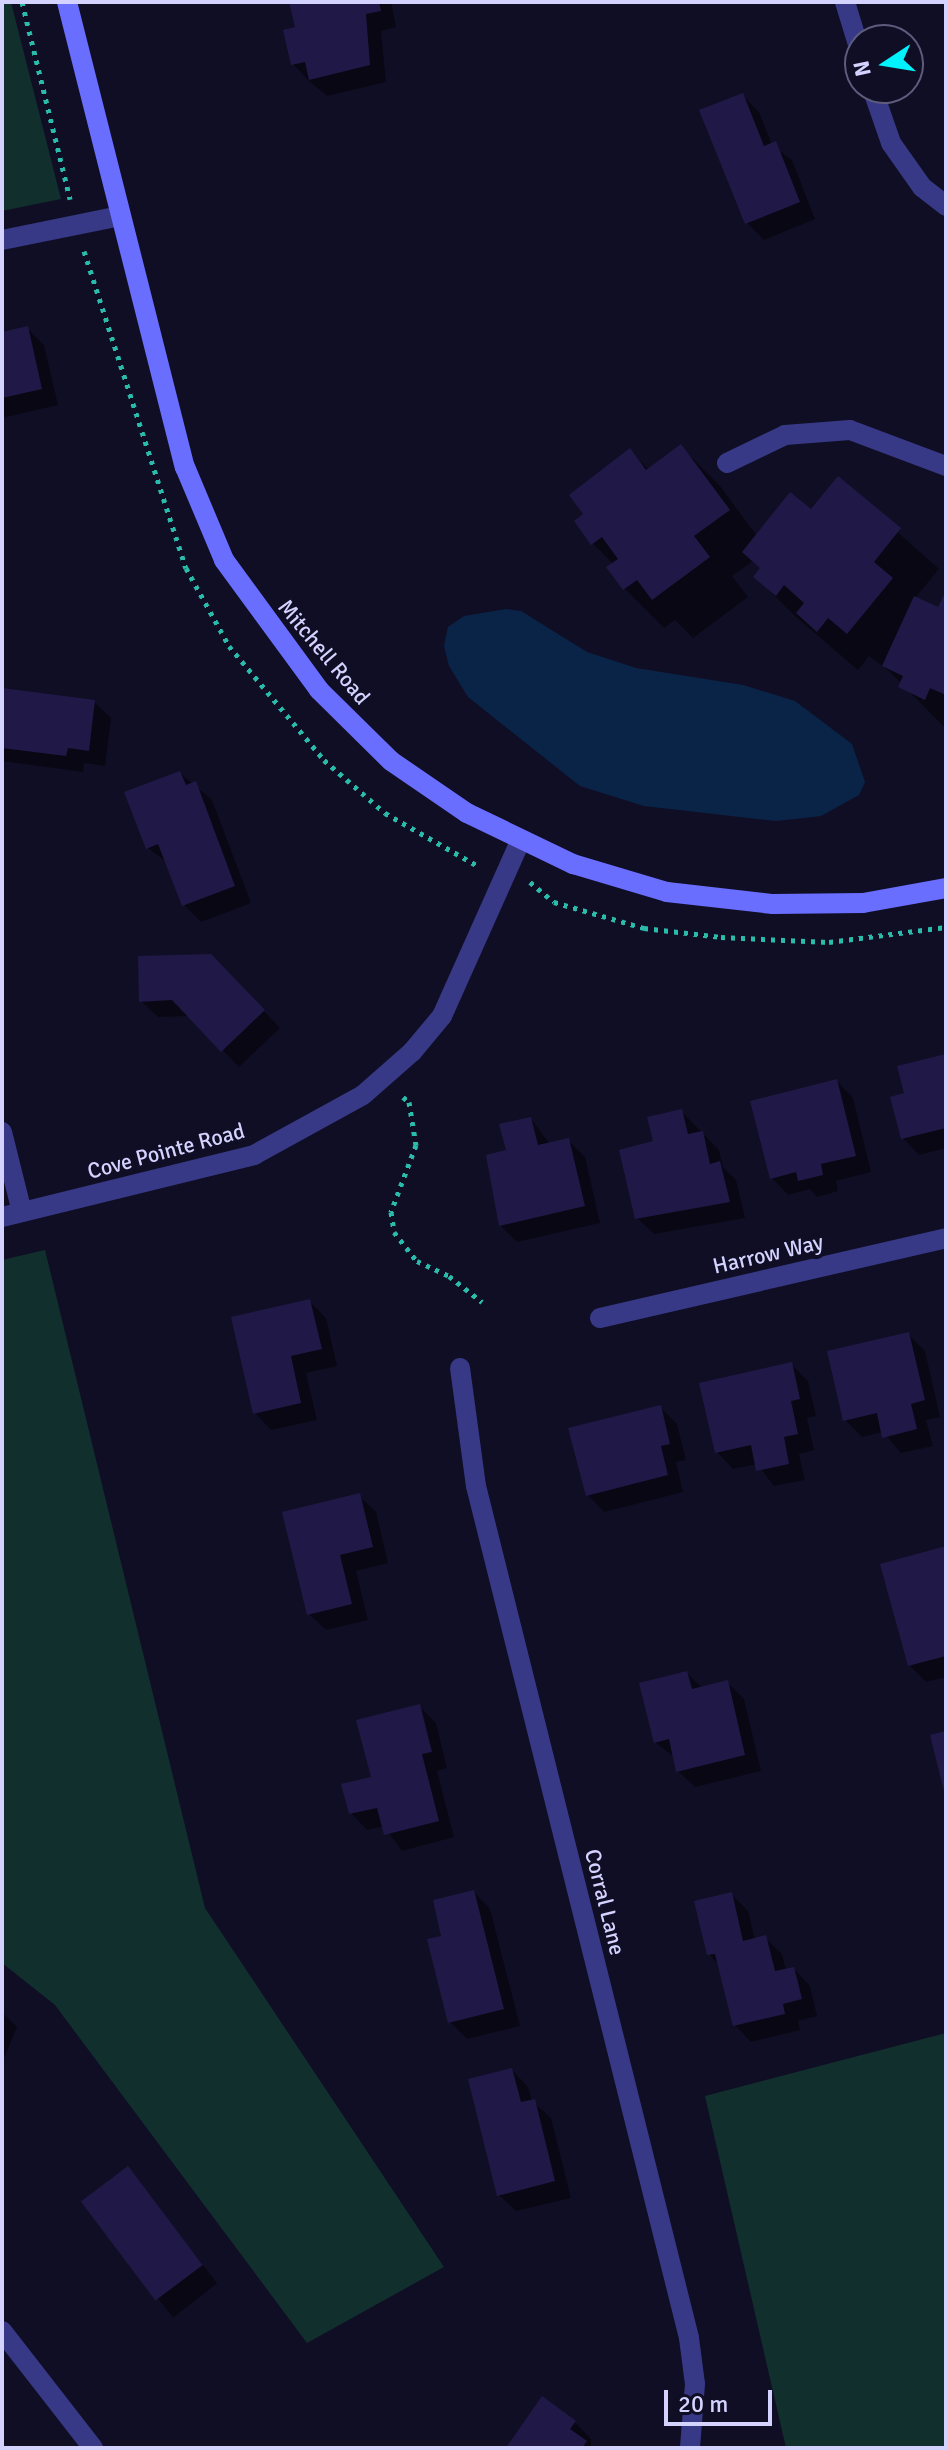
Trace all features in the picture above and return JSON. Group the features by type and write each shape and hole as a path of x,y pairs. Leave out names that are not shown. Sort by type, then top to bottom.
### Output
{"main road":[{"name":"Mitchell Road","path":"67,2 185,467 224,560 319,690 391,761 520,842 573,864 667,892 773,904 863,903 946,888"}],"street":[{"path":"845,2 852,24"},
{"path":"878,104 891,143 922,187 946,206"},
{"path":"2,240 120,216"},
{"path":"727,463 785,435 850,430 946,466"},
{"name":"Cove Pointe Road","path":"12,1215 254,1155 363,1095 442,1016 520,842"},
{"path":"2,1132 12,1215"},
{"name":"Harrow Way","path":"600,1318 946,1238"},
{"name":"Corral Lane","path":"460,1368 476,1486 689,2338 695,2384 690,2448"},
{"path":"2,2331 93,2448"}],"path":[{"path":"22,2 77,226 186,568 229,646 324,760 385,813 477,866 510,865 554,902 644,928 829,942 946,927"},
{"path":"382,1079 409,1102 416,1145 391,1212 394,1232 417,1261 449,1276 482,1302"}],"green space":[{"path":"2,2 11,2 61,199 2,211"},
{"path":"45,1250 205,1908 444,2267 307,2343 55,2005 2,1963 2,1260"},
{"path":"946,2033 946,2448 786,2448 705,2096"}],"water":[{"path":"506,609 521,611 587,652 636,668 743,685 795,701 852,744 865,782 859,795 821,816 776,821 644,806 580,786 468,697 449,666 444,646 448,627 464,616"}],"building":[{"path":"289,2 379,2 381,11 366,14 370,65 309,80 305,62 291,65 283,30 295,27"},
{"path":"743,93 764,146 776,141 800,202 745,224 699,110"},
{"path":"28,326 42,389 2,398 2,332"},
{"path":"681,444 730,510 694,536 710,557 652,600 637,580 623,590 606,567 618,559 602,537 591,545 574,521 583,514 569,495 630,448 646,470"},
{"path":"838,476 901,528 874,562 893,578 847,634 828,618 817,632 796,613 804,603 784,585 776,596 753,577 760,568 742,552 790,492 811,509"},
{"path":"946,591 946,695 930,688 925,700 898,687 903,676 882,666 914,596 938,607"},
{"path":"2,688 95,700 89,751 68,748 66,756 2,748"},
{"path":"180,771 186,785 196,781 235,886 182,906 158,844 146,849 124,792"},
{"path":"211,954 265,1010 221,1052 172,1000 139,1002 138,956"},
{"path":"946,1054 946,1128 901,1139 890,1097 904,1093 897,1066"},
{"path":"837,1079 856,1156 821,1164 823,1175 798,1181 796,1172 770,1179 750,1101"},
{"path":"682,1109 688,1134 703,1131 710,1164 720,1161 730,1202 635,1219 619,1150 653,1141 647,1117"},
{"path":"531,1117 538,1145 569,1138 585,1206 499,1226 486,1155 506,1150 499,1124"},
{"path":"310,1299 322,1349 291,1356 301,1403 253,1414 231,1317"},
{"path":"909,1332 925,1400 911,1404 917,1429 882,1438 877,1413 843,1421 827,1351"},
{"path":"792,1362 800,1399 791,1401 798,1434 784,1437 789,1464 756,1471 751,1445 715,1453 699,1383"},
{"path":"661,1405 670,1444 661,1446 668,1475 586,1496 568,1428"},
{"path":"360,1493 373,1547 340,1555 352,1604 307,1615 282,1512"},
{"path":"946,1546 946,1656 908,1666 880,1564"},
{"path":"687,1671 692,1689 728,1680 745,1755 676,1772 669,1739 654,1743 639,1683"},
{"path":"420,1704 432,1752 422,1754 439,1821 384,1835 377,1808 349,1814 341,1784 371,1777 356,1720"},
{"path":"946,1731 946,1794 945,1795 930,1735"},
{"path":"474,1890 504,2009 448,2023 427,1939 441,1936 433,1900"},
{"path":"732,1892 743,1941 766,1935 775,1971 794,1967 802,1999 783,2004 785,2014 733,2026 715,1954 707,1955 694,1901"},
{"path":"512,2068 521,2102 535,2099 555,2181 497,2196 468,2079"},
{"path":"128,2166 203,2265 156,2301 81,2202"},
{"path":"542,2396 576,2421 570,2429 587,2441 582,2448 506,2448"}]}
